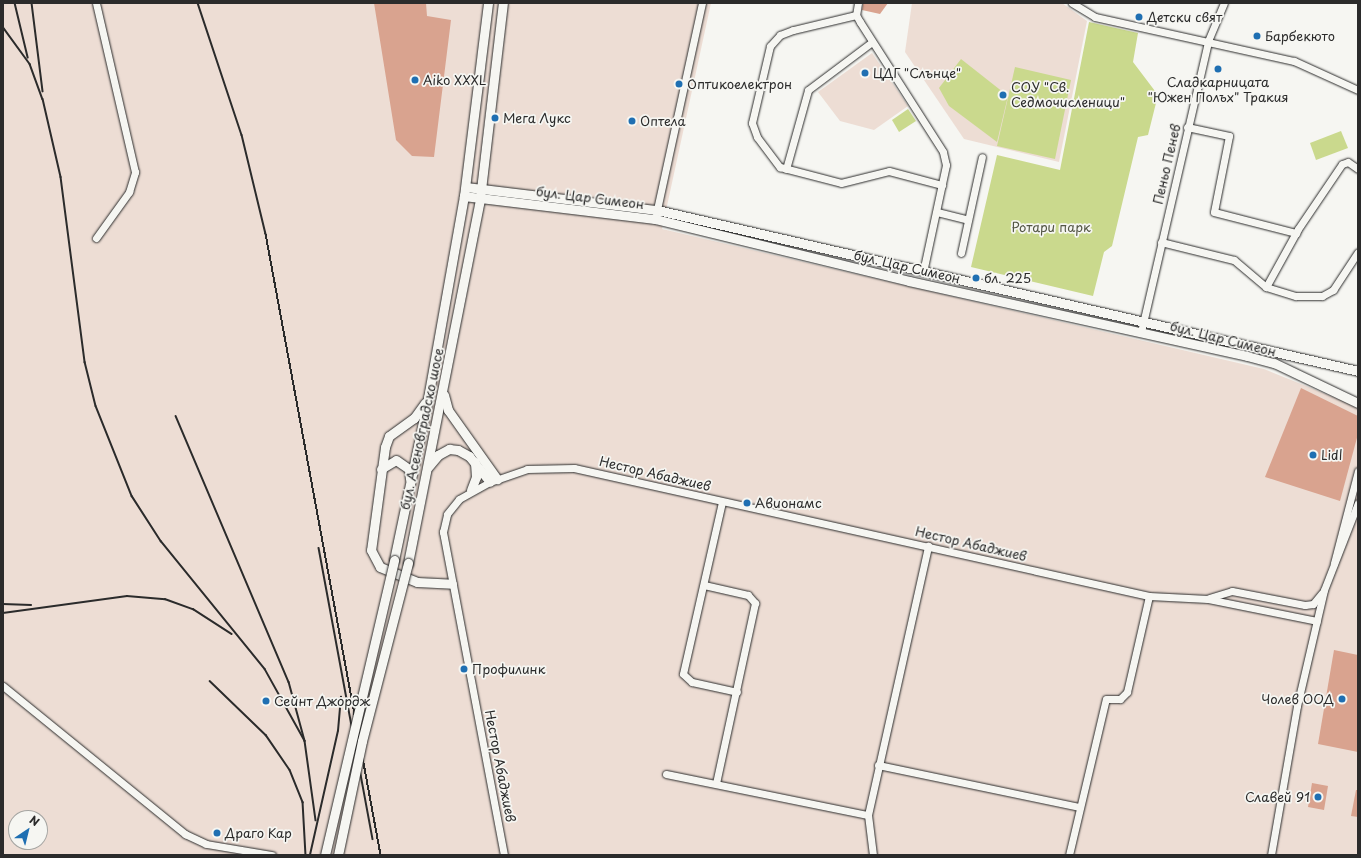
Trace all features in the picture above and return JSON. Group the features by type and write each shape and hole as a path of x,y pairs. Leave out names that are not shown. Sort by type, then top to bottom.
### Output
{"main road":[{"name":"бул. Асеновградско шосе","path":"325,855 394,560 428,398 465,191 488,3"},
{"name":"бул. Асеновградско шосе","path":"338,855 362,741 408,563 426,470 443,394 480,193 503,3"},
{"name":"бул. Цар Симеон","path":"465,191 655,220 1141,332 1274,364 1358,404"},
{"name":"бул. Цар Симеон","path":"480,193 657,210 1358,371"},
{"path":"443,394 448,410 493,480"},
{"path":"428,398 414,418 389,436 381,469 370,541 376,563 417,582 452,584"},
{"path":"426,470 438,455 449,449 458,450 475,462 493,480"},
{"path":"381,469 396,460 409,469 411,481"},
{"path":"472,490 476,477 475,462"}],"street":[{"path":"96,3 135,172 129,192 96,238"},
{"path":"655,220 702,3"},
{"path":"858,3 856,14 872,42 943,152 946,165 924,272"},
{"path":"1072,3 1095,17 1294,61 1358,90"},
{"name":"Пеньо Пенев","path":"1141,332 1187,126 1208,41 1224,3"},
{"path":"856,14 793,30 780,35 770,46 752,123 757,137 780,167 841,183 889,171 942,184"},
{"path":"786,169 808,90 872,42"},
{"path":"1187,126 1228,136 1214,212 1296,233"},
{"path":"961,253 982,157"},
{"path":"1266,287 1296,233 1342,164 1348,162 1358,169"},
{"path":"937,212 968,220"},
{"path":"1161,242 1234,260 1266,287 1296,296 1327,294 1338,284 1358,252"},
{"name":"Нестор Абаджиев","path":"504,855 443,532 447,514 472,490 493,480 527,469 574,468 1149,596 1208,599 1317,621"},
{"path":"1334,566 1334,552 1358,471"},
{"path":"722,502 683,674 692,682 737,692"},
{"path":"1271,855 1324,590 1358,503"},
{"path":"873,855 868,815 928,546"},
{"path":"704,585 748,595 755,603 737,692 716,783"},
{"name":"Нестор Абаджиев","path":"1208,599 1232,591 1305,605 1312,604 1324,590"},
{"path":"1069,855 1079,807 1106,699 1120,699 1127,692 1149,596"},
{"path":"3,686 185,834 206,844 272,855"},
{"path":"878,765 1079,807"},
{"path":"666,774 868,815"}],"shaded area":[{"path":"3,3 711,3 662,229 1264,369 1358,407 1358,855 3,855"},
{"name":"СОУ \"Св. Седмочисленици\"","path":"912,3 1062,3 1087,21 1059,162 964,139 905,52"},
{"name":"ЦДГ \"Слънце\"","path":"872,53 908,106 874,130 840,121 818,92"}],"green space":[{"name":"Ротари парк","path":"1089,22 1138,33 1133,62 1158,95 1148,135 1138,137 1112,246 1104,252 1093,296 971,267 997,155 1060,170"},
{"path":"961,59 1008,96 997,142 949,106 939,88"},
{"path":"1015,67 1071,80 1055,159 997,146"},
{"path":"908,109 916,121 899,132 892,120"},
{"path":"1341,131 1348,148 1316,160 1310,143"}],"building":[{"name":"Aiko XXXL","path":"374,3 426,3 427,16 451,20 434,157 412,156 396,140"},
{"path":"863,3 888,3 880,14 862,10"},
{"name":"Lidl","path":"1301,388 1358,416 1358,434 1340,501 1265,477"},
{"name":"Чолев ООД","path":"1334,650 1358,655 1358,752 1318,744"},
{"name":"Славей 91","path":"1312,783 1328,786 1324,810 1308,807"},
{"path":"1356,790 1358,790 1358,817 1351,816"}],"railway":[{"path":"15,3 28,57"},
{"path":"32,3 43,91"},
{"path":"198,3 242,135 266,234 381,855"},
{"path":"3,27 30,64 43,99 61,177 85,362 96,406 132,496 161,541 265,669 305,741"},
{"path":"176,416 289,682 305,741 316,820"},
{"path":"319,548 373,839"},
{"path":"3,613 127,596 165,599 193,609 232,634"},
{"path":"3,604 31,605"},
{"path":"210,681 266,735 290,770 303,802 306,855"},
{"path":"310,855 338,731 341,697"}],"place":[{"name":"Детски свят","path":"1139,17"},
{"name":"Барбекюто","path":"1257,36"},
{"name":"Сладкарницата \"Южен Полъх\" Тракия","path":"1218,69"},
{"name":"ЦДГ \"Слънце\"","path":"865,73"},
{"name":"Aiko XXXL","path":"415,80"},
{"name":"Оптикоелектрон","path":"679,84"},
{"name":"СОУ \"Св. Седмочисленици\"","path":"1003,95"},
{"name":"Мега Лукс","path":"495,118"},
{"name":"Оптела","path":"632,121"},
{"name":"бл. 225","path":"976,278"},
{"name":"Lidl","path":"1313,455"},
{"name":"Авионамс","path":"747,503"},
{"name":"Профилинк","path":"464,669"},
{"name":"Чолев ООД","path":"1342,699"},
{"name":"Сейнт Джордж","path":"266,701"},
{"name":"Славей 91","path":"1318,797"},
{"name":"Драго Кар","path":"217,833"}]}
